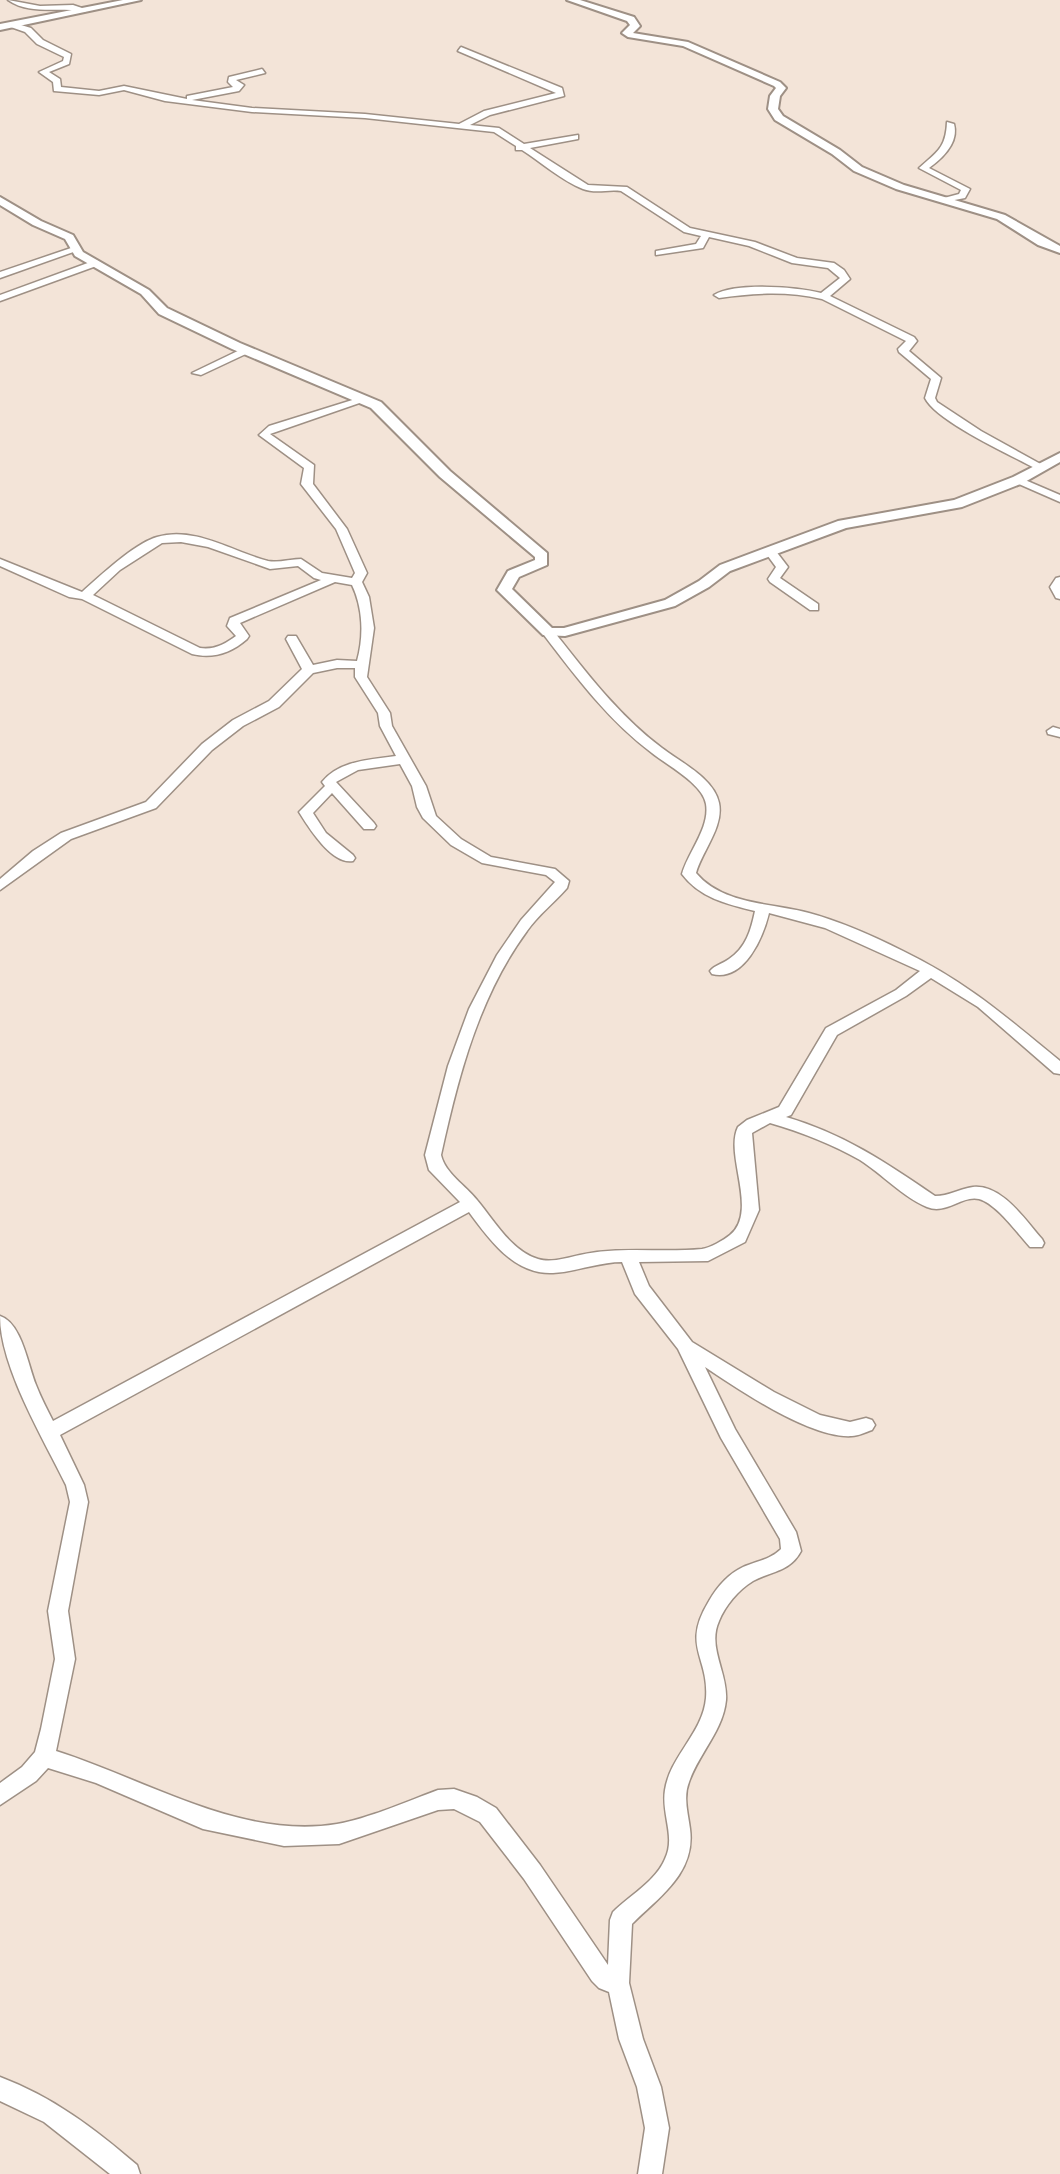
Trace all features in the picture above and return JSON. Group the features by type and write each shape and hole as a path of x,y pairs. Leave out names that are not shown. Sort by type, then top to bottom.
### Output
{"street":[{"path":"12,0 30,9 66,3 84,10"},
{"path":"0,27 137,0"},
{"path":"571,0 631,19 635,26 627,33 631,35 685,44 777,84 780,88 774,102 774,113 788,126 871,175 910,191 1010,221 1031,239 1060,250"},
{"path":"11,24 28,30 40,42 68,56 66,62 43,72 57,81 56,89 99,93 124,88 177,101 251,110 365,116 461,125 501,132 519,148 581,185 599,190 612,187 624,189 673,223 705,236 752,244 795,261 831,265 841,272 845,279 827,291 825,297"},
{"path":"461,49 553,87 561,94 487,113 461,125"},
{"path":"177,101 236,89 240,85 232,82 232,79 262,71"},
{"path":"947,200 962,196 966,189 923,168 939,157 941,149 951,139 953,132 950,124"},
{"path":"519,148 575,136"},
{"path":"0,200 37,223 69,237 75,244 74,250"},
{"path":"659,253 701,246 705,236"},
{"path":"0,275 74,250 145,292 163,311 246,350 376,405 445,474 542,556 542,562 513,574 505,583 504,590 548,632 582,675 643,740 701,784 709,795 713,803 712,822 690,870 695,883 720,896 807,917 864,938 930,971 985,1005 1060,1069"},
{"path":"0,298 96,263"},
{"path":"719,295 785,289 825,297 910,339 912,341 903,349 904,352 936,379 930,398 933,404 977,433 1041,467"},
{"path":"197,373 246,350"},
{"path":"356,582 361,573 341,529 307,484 310,467 264,435 273,428 366,399"},
{"path":"548,632 581,628 670,603 704,584 725,568 843,524 950,506 1018,480 1060,457"},
{"path":"1018,480 1060,499"},
{"path":"85,596 151,543 168,539 210,544 270,565 301,562 318,576 356,582"},
{"path":"771,552 782,567 774,579 814,607"},
{"path":"0,562 73,594 85,596 196,651 208,654 226,648 241,638 242,634 232,624 234,621 331,580"},
{"path":"1060,581 1056,587 1060,595"},
{"path":"356,582 363,598 367,639 361,677 377,701 386,726 419,786 430,818 456,842 493,862 550,872 562,881 562,885 522,928 481,996 468,1026 433,1155 435,1166 471,1203 495,1235 519,1257 535,1265 553,1268 601,1256 708,1255 739,1238 751,1210 743,1144 744,1131 752,1124 785,1111 831,1032 901,993 930,971"},
{"path":"292,639 309,670"},
{"path":"0,886 66,836 151,805 207,747 238,723 274,704 309,670 337,664 361,665"},
{"path":"369,826 329,782 341,771 404,759"},
{"path":"331,787 306,812 321,836 348,858"},
{"path":"717,971 745,957 759,925 763,906"},
{"path":"770,1118 808,1129 864,1156 931,1202 944,1204 974,1193 983,1194 998,1203 1036,1243"},
{"path":"50,1432 471,1203"},
{"path":"628,1255 641,1289 685,1345 728,1433 789,1538 791,1551 776,1566 741,1577 727,1591 707,1622 704,1645 717,1697 711,1725 682,1771 675,1788 680,1855 670,1876 621,1920 618,1983 631,2039 649,2087 657,2128 650,2174"},
{"path":"0,1323 13,1342 26,1384 75,1486 79,1502 58,1611 65,1659 44,1758 29,1774 0,1795"},
{"path":"685,1345 795,1411 829,1425 850,1429 866,1425"},
{"path":"44,1758 99,1773 203,1819 285,1836 340,1834 438,1800 454,1799 469,1804 488,1815 600,1973 607,1980 618,1983"},
{"path":"0,2089 56,2114 128,2174"}]}
